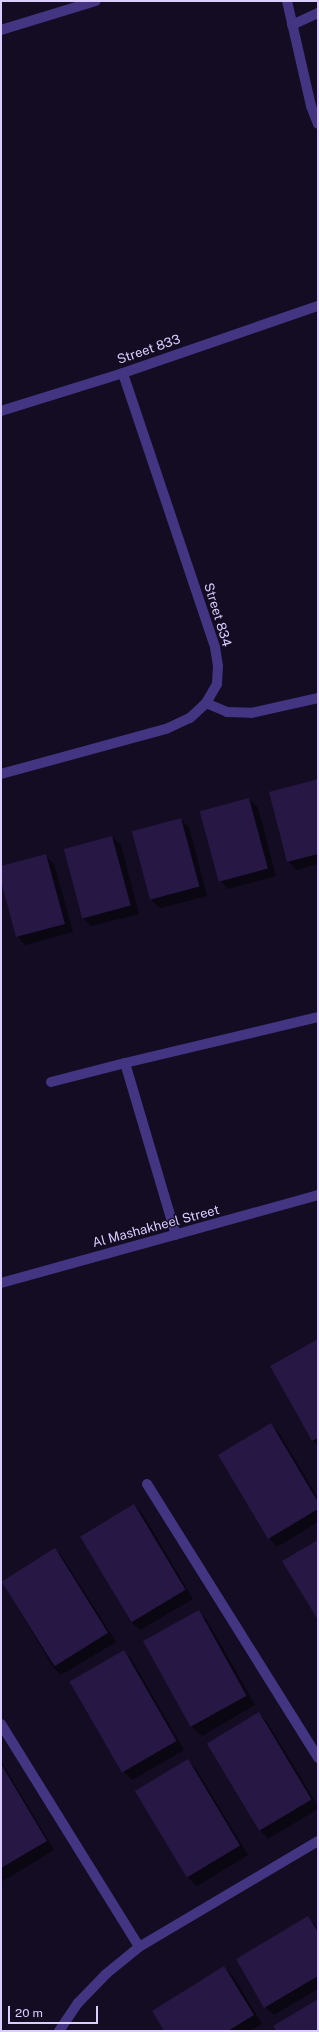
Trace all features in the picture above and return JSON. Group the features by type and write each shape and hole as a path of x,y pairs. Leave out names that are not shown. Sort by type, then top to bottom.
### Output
{"street":[{"path":"1,30 96,1"},
{"path":"287,1 311,106 318,124"},
{"path":"292,25 318,13"},
{"name":"Street 833","path":"304,310 318,302"},
{"name":"Street 833","path":"1,411 123,373 318,306"},
{"name":"Street 834","path":"1,774 166,729 190,718 206,703 217,684 218,666 215,647 123,373"},
{"path":"206,703 227,712 251,713 318,698"},
{"path":"51,1082 318,1017"},
{"path":"125,1063 176,1235"},
{"name":"Al Mashakheel Street","path":"1,1283 318,1195"},
{"path":"147,1484 318,1758"},
{"path":"1,1724 139,1947"},
{"path":"60,2031 78,2003 106,1974 139,1947 318,1841"}],"building":[{"path":"318,779 318,854 287,862 269,792"},
{"path":"249,798 268,869 219,882 200,811"},
{"path":"181,818 199,887 150,900 132,831"},
{"path":"112,836 131,906 82,918 64,849"},
{"path":"46,854 65,924 16,937 1,881 1,866"},
{"path":"318,1339 318,1438 312,1441 270,1366"},
{"path":"271,1423 318,1502 318,1509 268,1539 218,1455"},
{"path":"134,1504 186,1590 132,1622 80,1536"},
{"path":"318,1540 318,1620 282,1561"},
{"path":"55,1548 108,1633 55,1666 2,1581"},
{"path":"199,1610 247,1696 191,1727 143,1641"},
{"path":"124,1650 176,1741 122,1772 69,1682"},
{"path":"259,1712 312,1799 259,1831 207,1743"},
{"path":"188,1759 240,1846 187,1878 135,1791"},
{"path":"1,1764 47,1841 1,1868"},
{"path":"308,1916 318,1932 318,1976 264,2008 236,1959"},
{"path":"224,1966 254,2015 228,2031 164,2031 152,2011"},
{"path":"318,1999 318,2031 277,2031 273,2026"}]}
